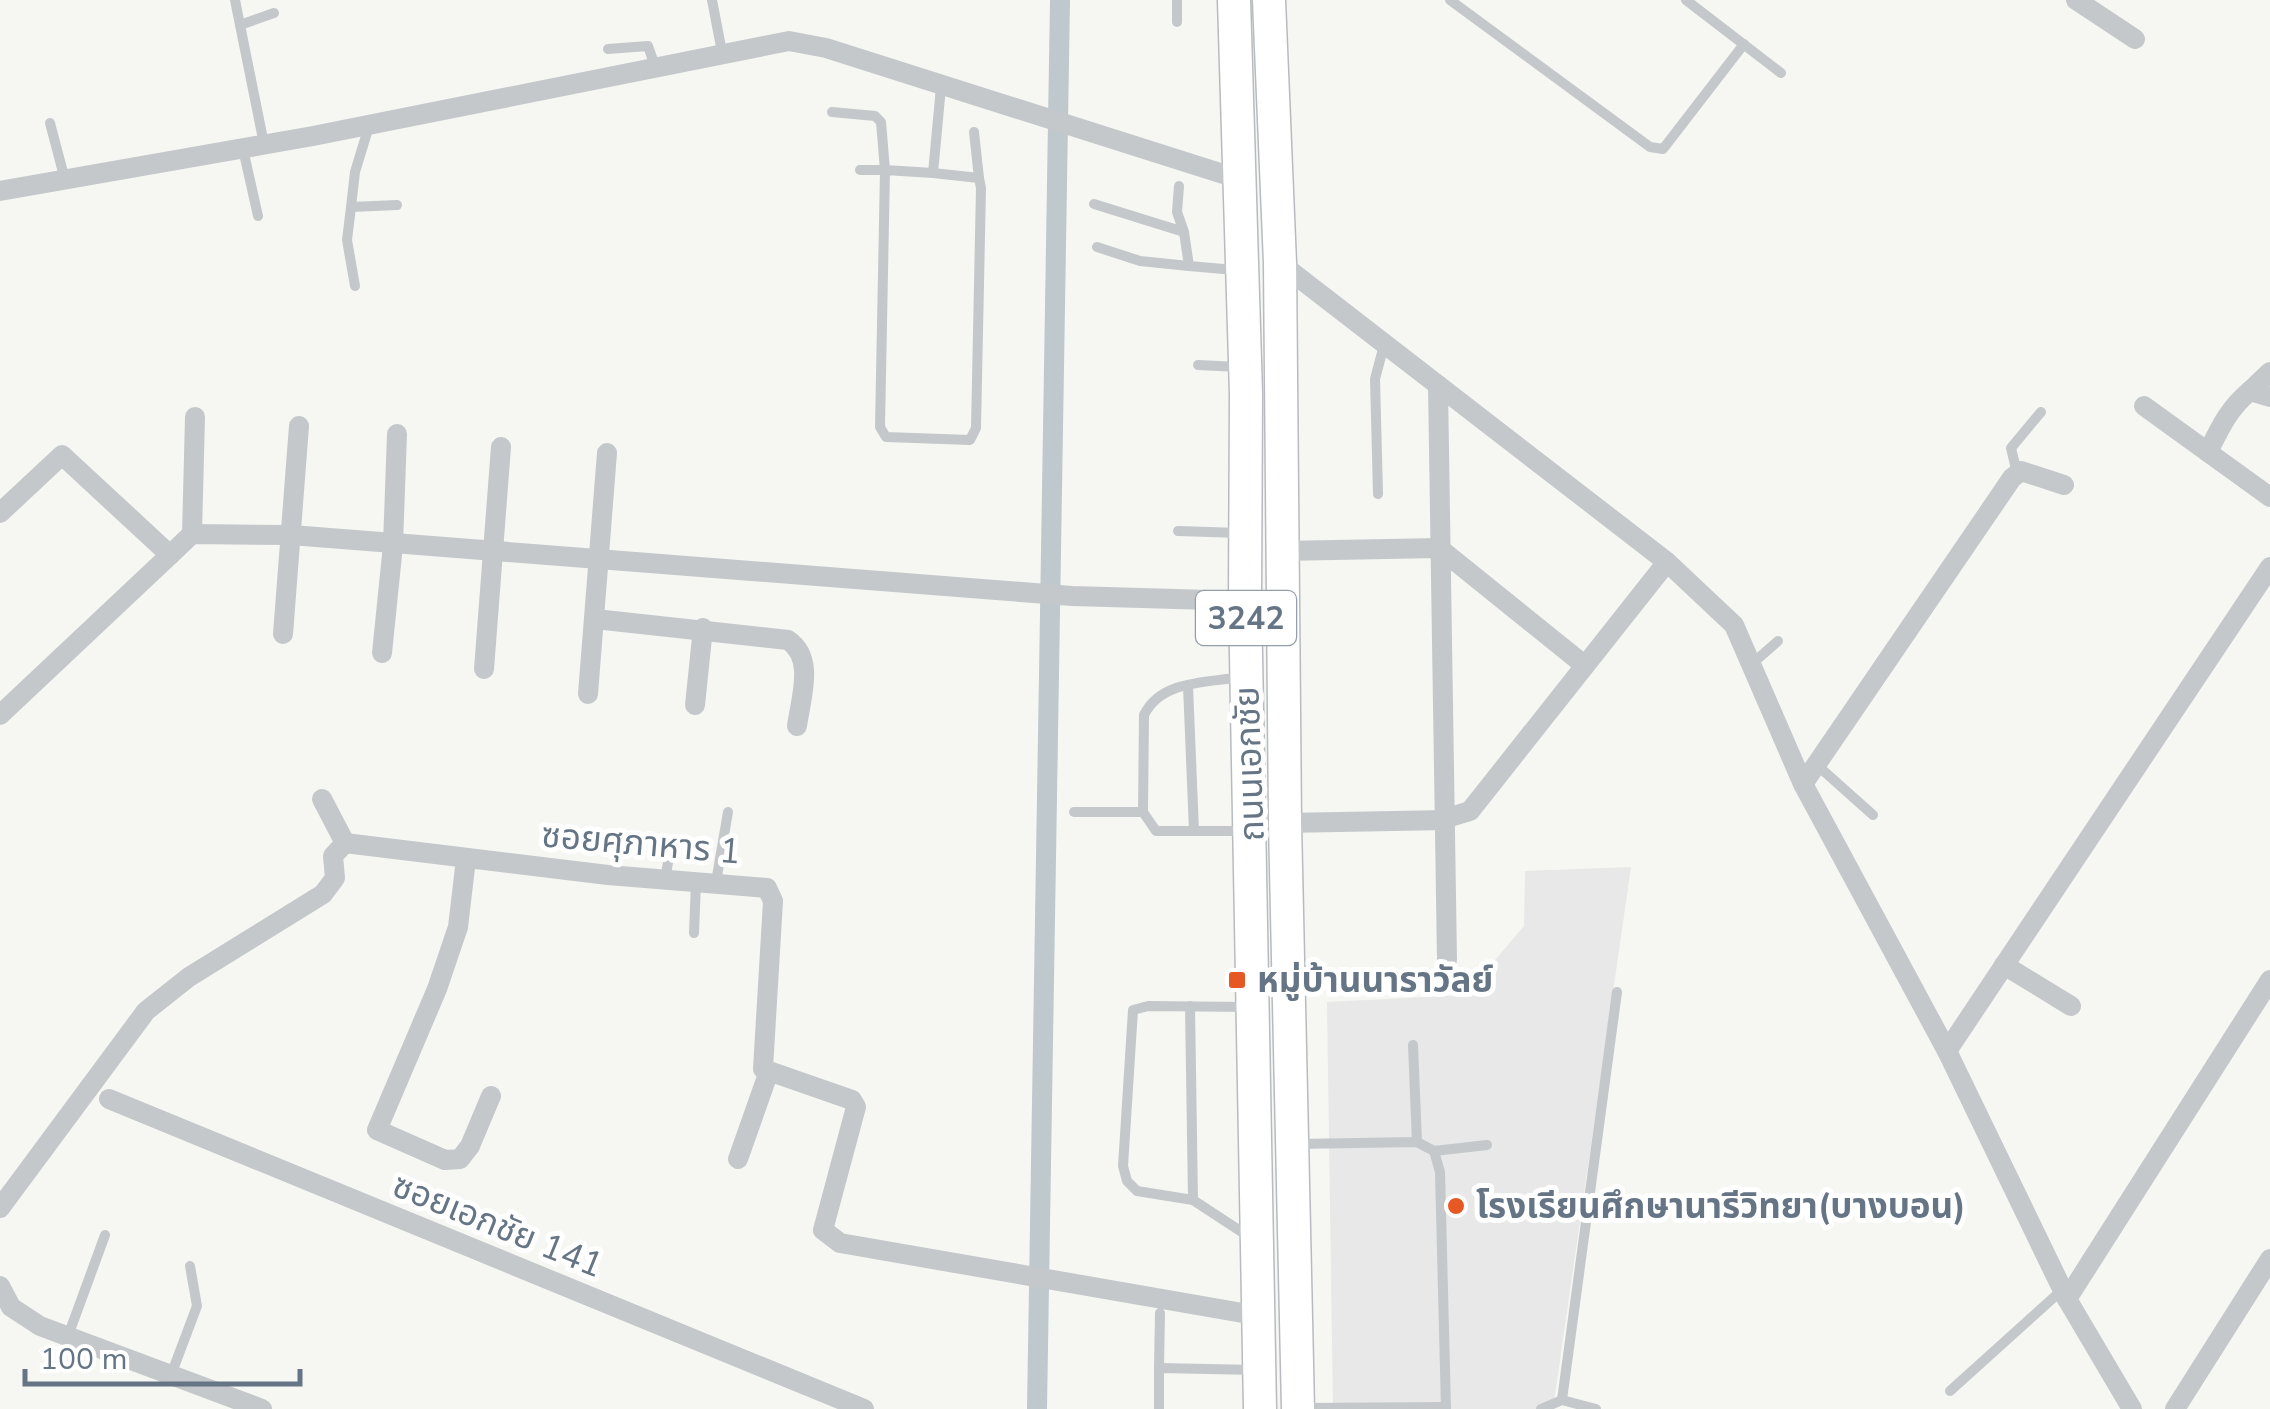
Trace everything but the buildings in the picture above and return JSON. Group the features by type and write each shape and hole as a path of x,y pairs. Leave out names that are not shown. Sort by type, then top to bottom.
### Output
{"main road":[{"name":"ถนนเอกชัย","path":"1234,0 1245,367 1246,676 1260,1244 1260,1409"},
{"name":"ถนนเอกชัย","path":"1269,0 1280,263 1290,1144 1298,1409"},
{"path":"1241,260 1280,263"}],"street":[{"path":"2091,4 2135,39"},
{"path":"0,191 369,125 775,42 806,43 1239,178"},
{"path":"1280,263 1717,604 1754,662 1804,784 1947,1051 2065,1294 2132,1409"},
{"path":"2208,452 2227,414 2260,394 2270,372"},
{"path":"1438,385 1447,960"},
{"path":"2144,406 2270,498"},
{"path":"192,534 194,418"},
{"path":"283,634 299,426"},
{"path":"382,653 393,545 398,434"},
{"path":"484,668 500,447"},
{"path":"588,694 606,453"},
{"path":"0,513 62,455 170,555"},
{"path":"1804,784 2017,473 2028,472 2064,485"},
{"path":"0,715 192,534 291,535 1072,596 1245,601"},
{"path":"1282,551 1439,548 1584,664"},
{"path":"1285,822 1447,819 1470,811 1666,562"},
{"path":"1947,1051 2270,568"},
{"path":"595,619 788,640 801,649 805,662 797,726"},
{"path":"694,704 703,628"},
{"path":"0,1208 146,1011 189,977 323,894 335,878 334,856 344,843 322,799"},
{"name":"ซอยศุภาหาร 1","path":"344,843 466,860 760,886 772,894 761,1062 768,1074"},
{"path":"466,860 458,927 438,989 377,1130 446,1160 460,1159 470,1146 491,1096"},
{"path":"2004,965 2071,1006"},
{"path":"2065,1294 2270,980"},
{"path":"738,1159 768,1074 852,1100 856,1106 822,1230 832,1241 997,1274 1260,1316"},
{"name":"ซอยเอกชัย 141","path":"108,1099 864,1409"},
{"path":"2175,1409 2270,1259"},
{"path":"0,1286 23,1318 262,1409"}],"lane":[{"path":"236,0 264,144"},
{"path":"712,0 722,52"},
{"path":"1176,0 1178,22"},
{"path":"1450,0 1650,147 1663,149 1744,44"},
{"path":"1686,0 1781,74"},
{"path":"240,25 274,13"},
{"path":"608,49 648,46 656,66"},
{"path":"932,173 941,87"},
{"path":"832,112 879,118 885,170 880,427 886,437 961,441 974,436 979,178 974,132"},
{"path":"50,123 65,180"},
{"path":"354,286 347,240 355,172 369,125"},
{"path":"243,149 258,216"},
{"path":"860,170 979,178"},
{"path":"1179,186 1177,212 1188,266"},
{"path":"1094,204 1184,232"},
{"path":"351,207 397,205"},
{"path":"1097,246 1140,260 1188,266 1241,260"},
{"path":"1378,494 1375,379 1385,344"},
{"path":"1198,365 1245,367"},
{"path":"2017,473 2011,448 2040,412"},
{"path":"1178,532 1246,533"},
{"path":"1754,662 1778,641"},
{"path":"1246,676 1156,696 1144,716 1142,812 1156,830 1251,831"},
{"path":"1188,686 1194,831"},
{"path":"1816,765 1873,815"},
{"path":"694,933 728,812"},
{"path":"1074,812 1142,812"},
{"path":"665,879 671,846"},
{"path":"1562,1400 1617,992"},
{"path":"1190,1006 1193,1200"},
{"path":"1254,1007 1133,1010 1124,1166 1126,1181 1138,1191 1193,1200 1260,1244"},
{"path":"1413,1045 1416,1142"},
{"path":"1290,1144 1416,1142 1434,1151 1487,1145"},
{"path":"1298,1409 1446,1408 1440,1172 1434,1151"},
{"path":"68,1337 105,1235"},
{"path":"171,1376 196,1306 196,1282 190,1266"},
{"path":"1950,1391 2065,1294"},
{"path":"1159,1409 1160,1313"},
{"path":"1158,1368 1258,1370"},
{"path":"1541,1409 1562,1400 1596,1409"}],"shaded area":[{"name":"โรงเรียนศึกษานารีวิทยา(บางบอน)","path":"1631,867 1553,1409 1333,1409 1327,1002 1465,995 1524,926 1525,871"}],"waterway":[{"path":"1037,1409 1060,0"}],"place":[{"name":"หมู่บ้านนาราวัลย์","path":"1237,980"},
{"name":"โรงเรียนศึกษานารีวิทยา(บางบอน)","path":"1456,1206"}]}
